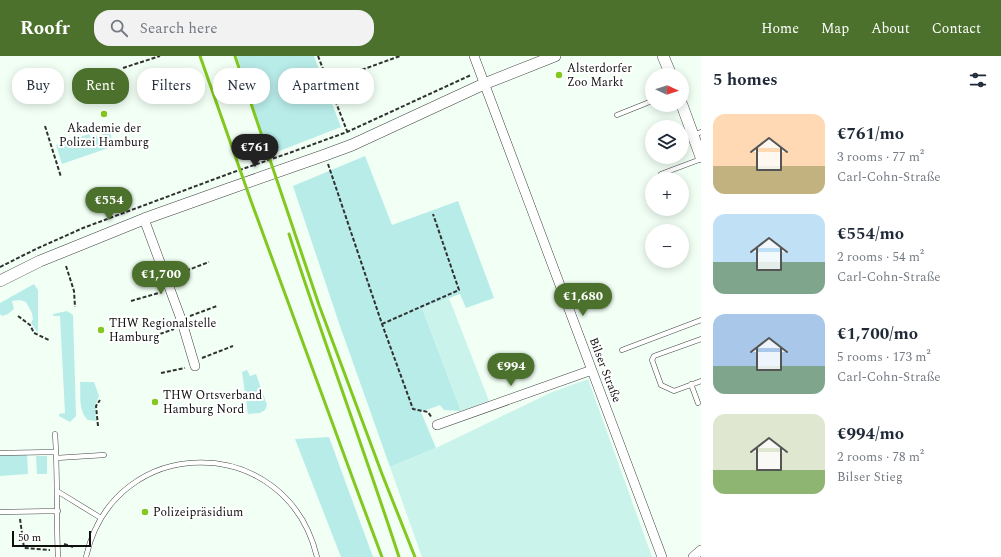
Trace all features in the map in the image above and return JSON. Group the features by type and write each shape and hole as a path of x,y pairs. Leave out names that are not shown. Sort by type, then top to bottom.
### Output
{"street":[{"name":"Bilser Straße","path":"474,56 662,557"},
{"path":"0,281 40,260 144,219 352,145 484,84 555,56"},
{"path":"663,56 668,68"},
{"path":"686,112 697,133 701,158"},
{"path":"144,219 171,289 194,363"},
{"path":"437,425 592,370"},
{"path":"693,557 701,550"}],"lane":[{"path":"617,115 645,104"},
{"path":"666,172 701,158"},
{"path":"622,350 701,320"},
{"path":"701,339 654,356 652,360 662,385 674,391 701,380"},
{"path":"691,384 698,403"},
{"path":"55,434 58,557"},
{"path":"0,453 56,452"},
{"path":"56,458 104,455"},
{"path":"86,557 90,540 101,518 112,504 130,486 150,474 165,468 200,462 217,463 239,468 252,473 275,488 294,507 307,527 317,557"},
{"path":"57,491 101,518"},
{"path":"0,512 58,511"}],"path":[{"path":"123,68 160,56"},
{"path":"318,56 323,68"},
{"path":"367,68 400,56"},
{"path":"0,267 83,228 347,132 479,70"},
{"path":"336,104 352,145"},
{"path":"45,126 61,177"},
{"path":"325,155 382,324 413,409 428,412 437,425"},
{"path":"382,324 459,290 433,214"},
{"path":"164,273 175,275 209,262"},
{"path":"66,266 74,291 75,307"},
{"path":"131,301 171,289"},
{"path":"144,340 217,306"},
{"path":"18,316 30,325 34,333 49,340"},
{"path":"161,373 194,363 233,346"},
{"path":"98,426 96,406 100,400"},
{"path":"19,512 24,548 58,550"}],"shaded area":[{"path":"237,56 314,56 319,68 278,68 278,104 332,104 341,127 269,155 253,104 270,104 270,68 241,68"},
{"path":"110,132 114,146 62,164 56,145 89,134 91,138"},
{"path":"365,156 392,225 458,201 494,298 466,308 460,294 422,308 461,411 444,410 440,405 421,412 436,448 390,467 340,326 293,186"},
{"path":"34,284 38,290 38,333 31,323 33,319 32,313 26,302 20,300 12,301 14,309 8,314 2,316 0,314 0,303"},
{"path":"449,298 489,401 461,411 422,308"},
{"path":"67,311 73,315 76,416 70,422 59,416 59,414 65,413 60,316 53,316 53,314"},
{"path":"247,370 250,376 256,374 267,405 265,410 260,413 248,414 242,372"},
{"path":"588,379 652,557 422,557 390,467 436,448 550,393"},
{"path":"80,382 94,382 99,396 95,406 96,421 88,420 83,412 81,407"},
{"path":"329,437 373,557 341,557 295,439"},
{"path":"27,451 28,474 0,476 0,452"},
{"path":"36,456 47,456 47,474 37,474"}],"railway":[{"path":"200,56 251,201 382,557"},
{"path":"235,56 319,305 382,474 415,557"},
{"path":"289,234 399,557"}],"place":[{"name":"Alsterdorfer Zoo Markt","path":"559,75"},
{"name":"Akademie der Polizei Hamburg","path":"104,114"},
{"name":"THW Regionalstelle Hamburg","path":"101,330"},
{"name":"THW Ortsverband Hamburg Nord","path":"155,402"},
{"name":"Polizeipräsidium","path":"145,512"}]}
